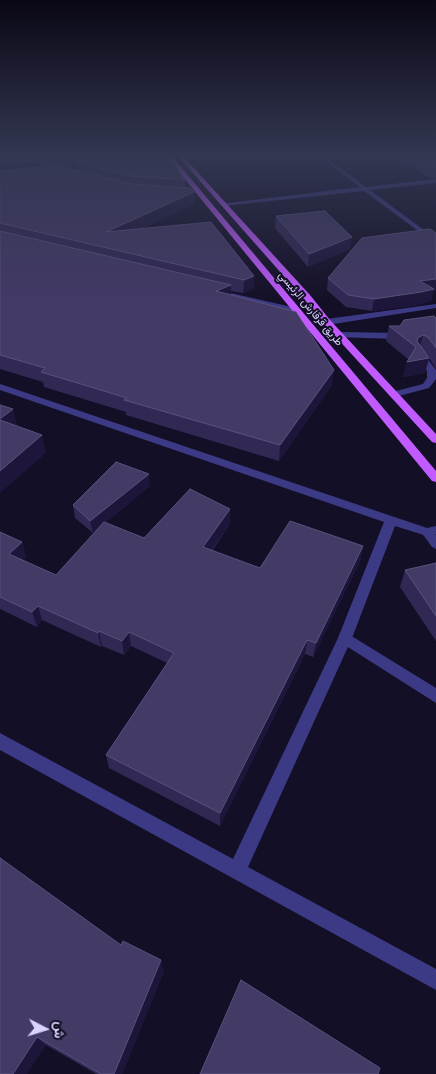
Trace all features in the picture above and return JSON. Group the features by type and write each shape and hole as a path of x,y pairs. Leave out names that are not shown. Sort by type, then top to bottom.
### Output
{"main road":[{"name":"طريق قرقارش الرئيسي","path":"209,205 436,478"},
{"name":"طريق قرقارش الرئيسي","path":"225,205 327,322 436,440"}],"street":[{"path":"385,205 436,242"},
{"path":"210,289 296,310"},
{"path":"327,322 436,306"},
{"path":"340,335 396,336"},
{"path":"395,394 426,386 432,378 432,371 420,355"},
{"path":"0,387 390,520 431,531 436,544"},
{"path":"237,870 345,638 390,520"},
{"path":"345,638 436,696"},
{"path":"0,741 436,980"}],"building":[{"path":"0,205 165,205 106,232 211,222 254,276 244,280 0,223"},
{"path":"325,211 352,237 309,254 276,216"},
{"path":"430,229 436,233 436,279 420,281 434,289 374,299 348,295 328,278 362,238"},
{"path":"0,231 231,285 216,291 296,312 334,370 280,445 124,400 127,398 41,372 45,368 0,355"},
{"path":"434,316 436,318 436,348 428,337 423,335 417,341 429,358 407,362 416,347 389,326 400,326 404,320"},
{"path":"0,405 13,409 0,419"},
{"path":"0,420 42,435 0,471"},
{"path":"116,462 149,474 90,521 73,505"},
{"path":"190,489 230,509 203,547 260,568 290,521 363,546 316,643 307,640 220,813 106,755 174,653 129,632 122,641 99,631 98,633 38,606 32,612 0,597 0,532 22,542 9,554 56,575 104,522 144,538"},
{"path":"436,563 436,616 405,570"},
{"path":"0,858 121,945 123,941 161,960 114,1074 101,1074 37,1037 13,1074 0,1074"},
{"path":"241,980 380,1068 378,1074 200,1074"}]}
